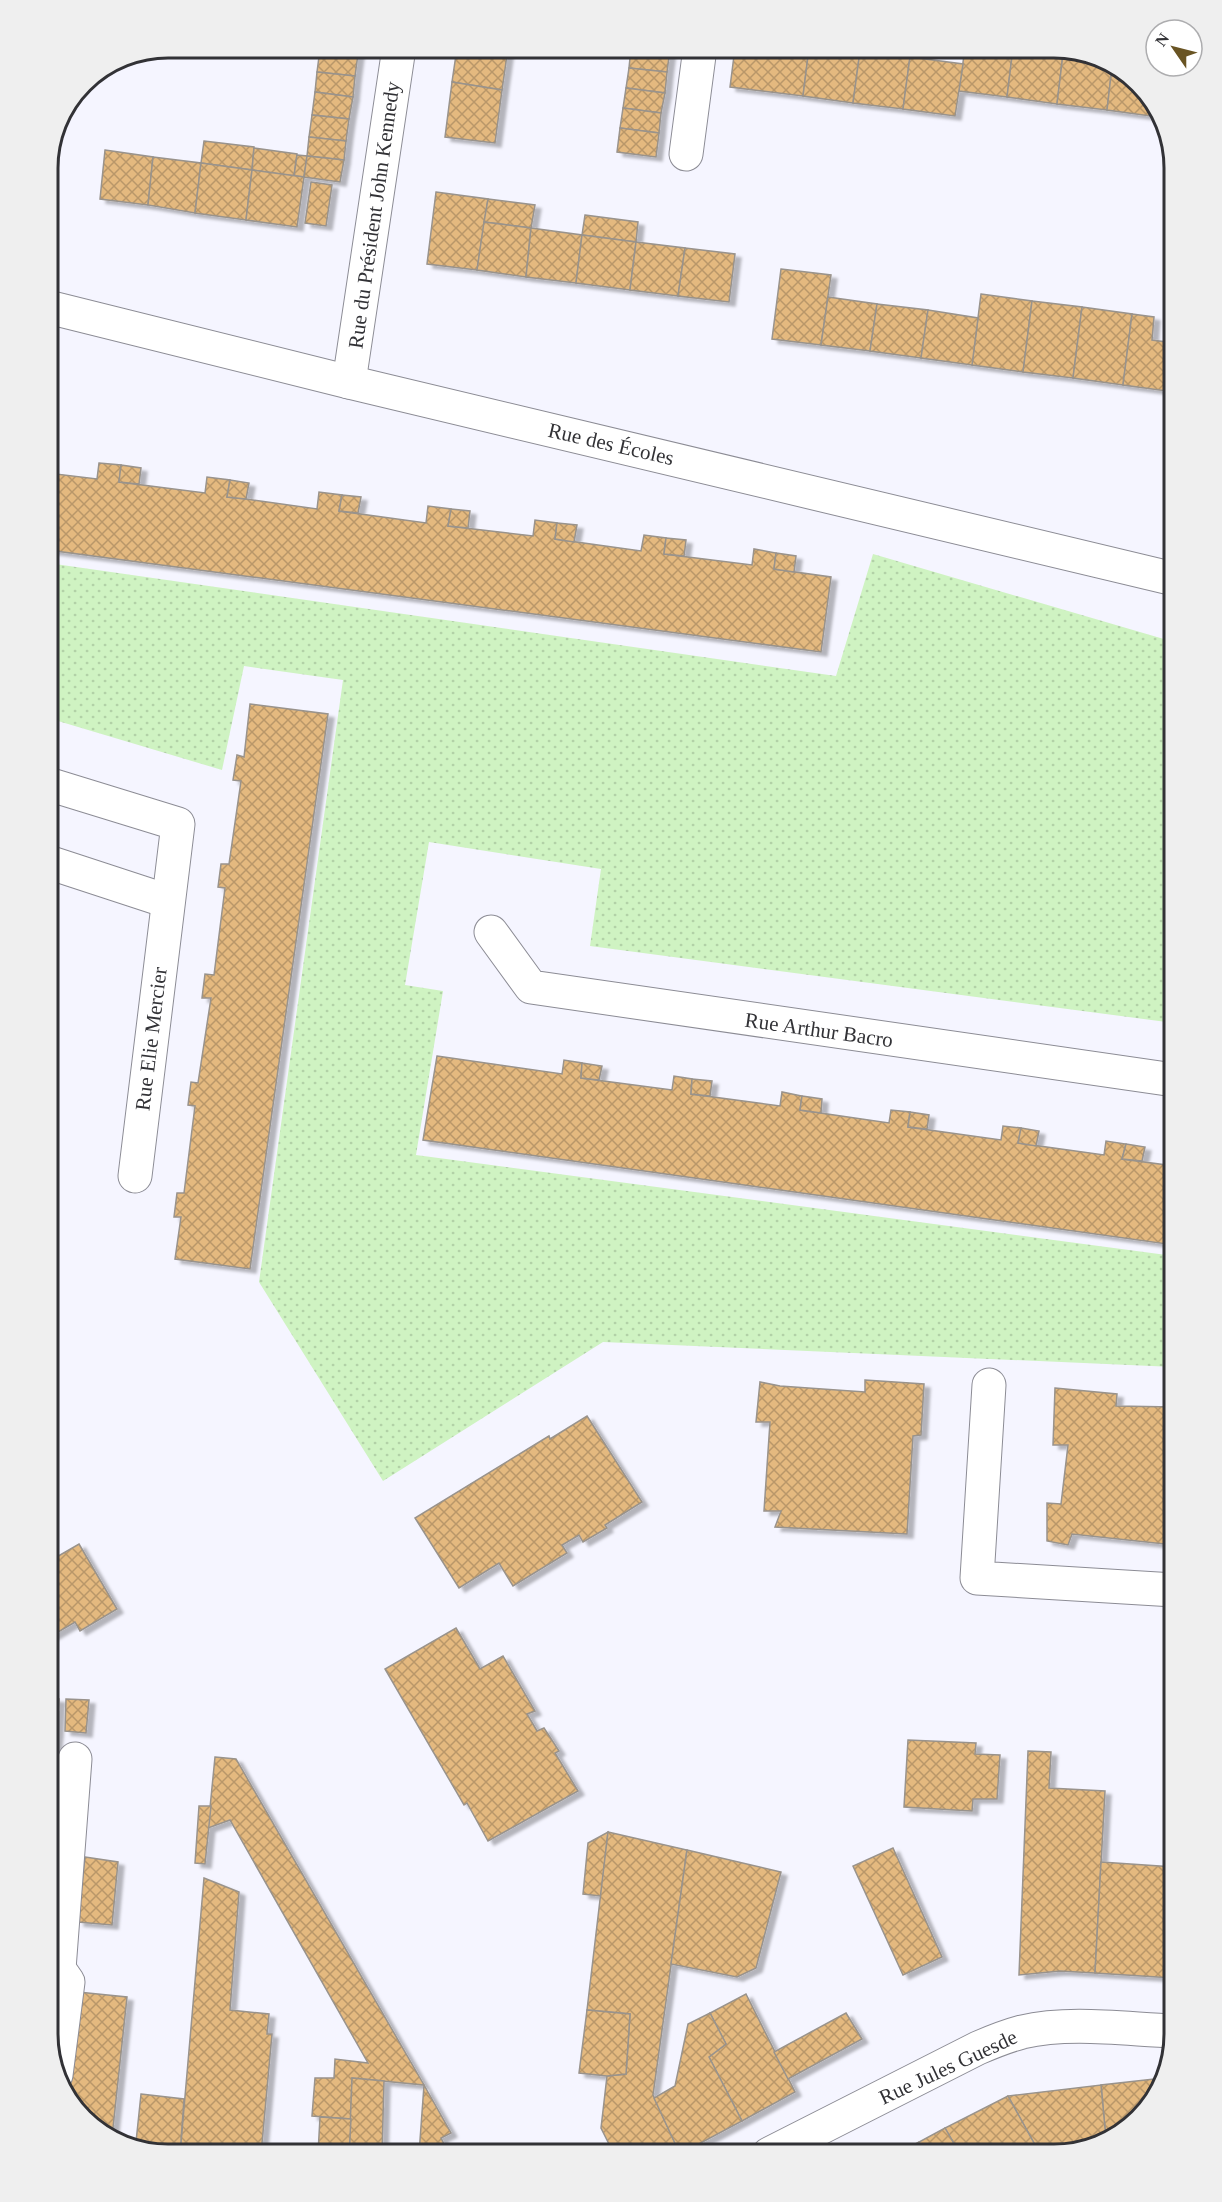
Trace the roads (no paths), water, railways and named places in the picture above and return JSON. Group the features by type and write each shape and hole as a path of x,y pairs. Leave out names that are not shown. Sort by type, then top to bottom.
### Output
{"street":[{"name":"Rue du Président John Kennedy","path":"349,382 397,58"},
{"path":"686,154 699,59"},
{"name":"Rue des Écoles","path":"59,310 349,382 1164,577"},
{"name":"Rue Elie Mercier","path":"59,787 178,824 135,1176"},
{"path":"59,865 167,901"},
{"name":"Rue Arthur Bacro","path":"491,932 531,987 1164,1079"},
{"path":"989,1385 977,1578 1164,1589"},
{"path":"58,1927 75,1758"},
{"path":"58,1972 68,1982 59,2049"},
{"name":"Rue Jules Guesde","path":"789,2144 978,2048 1010,2036 1062,2027 1164,2031"}]}
